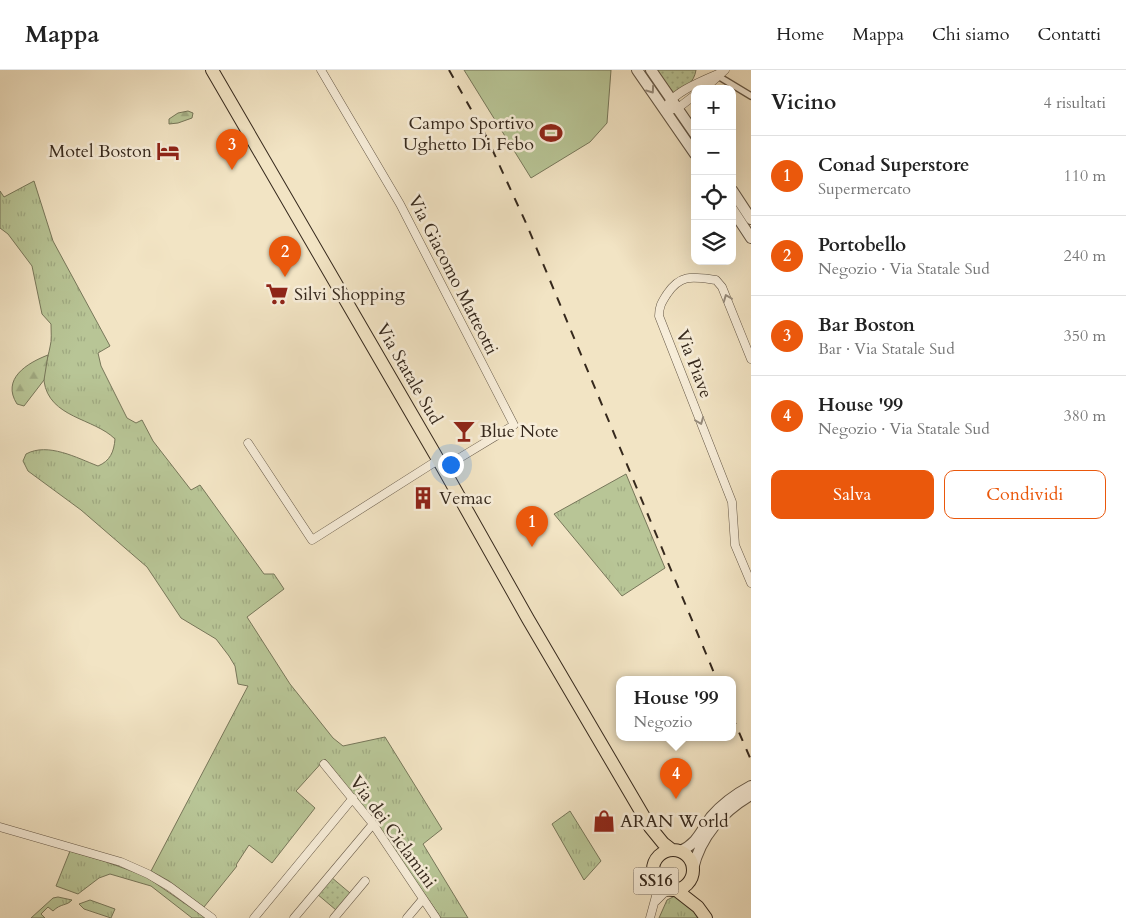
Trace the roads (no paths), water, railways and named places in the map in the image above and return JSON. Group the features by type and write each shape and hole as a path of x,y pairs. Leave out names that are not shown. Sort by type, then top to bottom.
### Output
{"main road":[{"name":"Via Statale Sud","path":"212,70 441,464 518,603 650,827"},
{"name":"SS16","path":"650,827 663,843 689,858 692,874 692,894 706,918"},
{"name":"SS16","path":"650,827 655,851 653,876 663,887 674,890 698,907"},
{"name":"SS16","path":"653,864 658,856 676,850"},
{"name":"SS16","path":"674,890 684,886 692,874"}],"street":[{"name":"Via Giacomo Matteotti","path":"321,70 400,204 514,425 441,464"},
{"path":"637,70 691,149"},
{"path":"651,70 692,130"},
{"path":"675,104 701,80 706,70 721,73 751,96"},
{"path":"701,80 721,73"},
{"path":"708,85 721,73"},
{"path":"665,110 691,97"},
{"path":"736,196 751,219"},
{"path":"736,215 751,238"},
{"name":"Via Piave","path":"751,359 722,286 716,280 700,278 681,279 672,288 659,307 659,316 732,502 735,545 751,583"},
{"path":"248,443 312,540 441,464"},
{"name":"Via dei Ciclamini","path":"324,764 373,824 436,918"},
{"path":"676,850 692,845 723,804 751,786"},
{"path":"692,874 696,856 718,821 733,806 751,796"},
{"path":"254,918 353,798"},
{"path":"294,918 373,824"},
{"path":"0,827 121,862 170,886 212,918"},
{"path":"650,918 655,903 656,880"},
{"path":"334,918 365,881"},
{"path":"655,903 664,893 674,890"},
{"path":"407,918 423,899"}],"railway":[{"path":"449,70 486,136 526,223 715,676"},
{"path":"736,725 751,760"}],"place":[{"name":"Campo Sportivo Ughetto Di Febo","path":"551,133"},
{"name":"Motel Boston","path":"168,151"},
{"name":"Bar Boston","path":"232,170"},
{"name":"Portobello","path":"285,277"},
{"name":"Silvi Shopping","path":"277,294"},
{"name":"Blue Note","path":"464,431"},
{"name":"Vemac","path":"423,498"},
{"name":"Conad Superstore","path":"532,547"},
{"name":"House '99","path":"676,799"},
{"name":"ARAN World","path":"604,821"}]}
